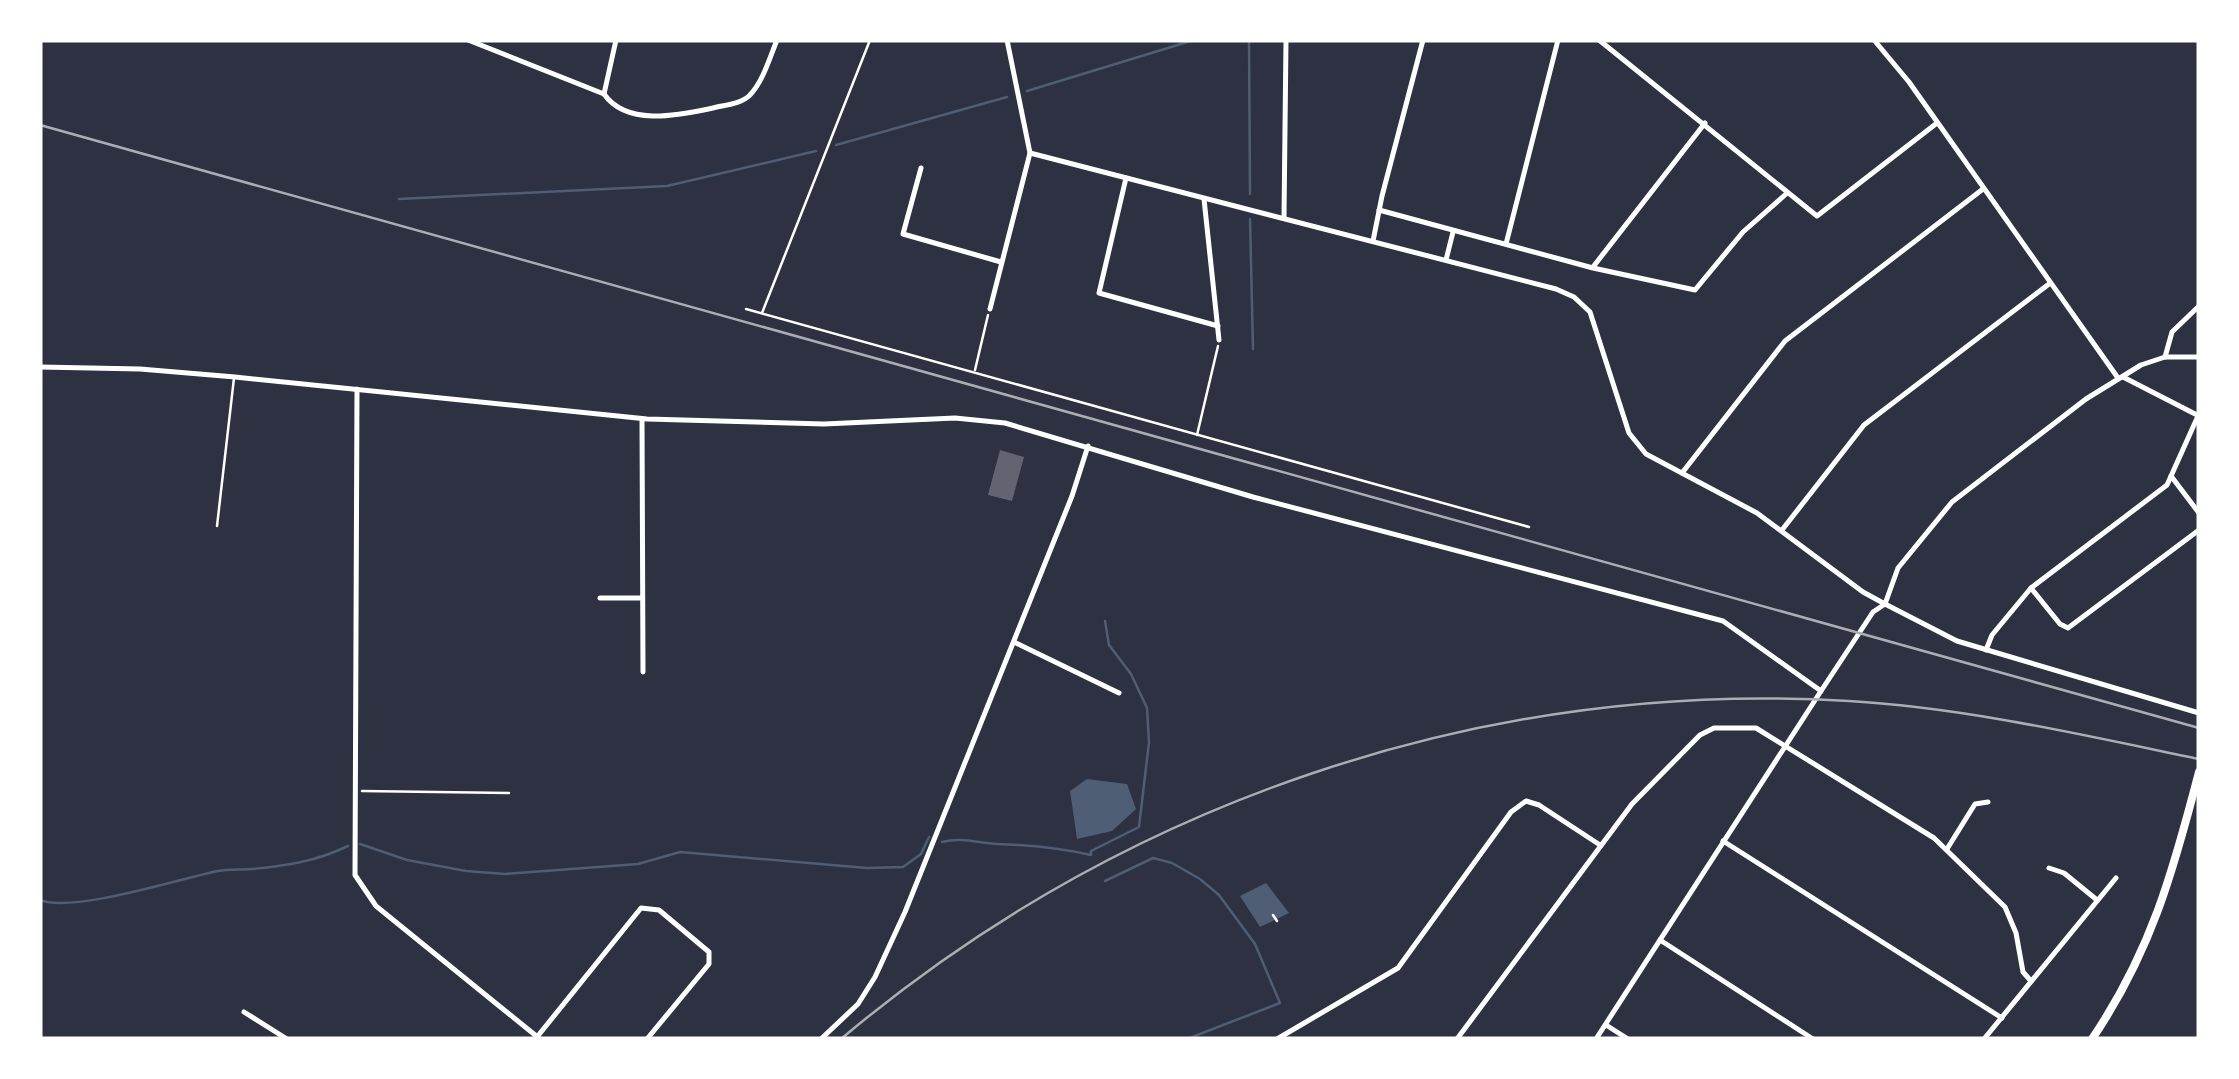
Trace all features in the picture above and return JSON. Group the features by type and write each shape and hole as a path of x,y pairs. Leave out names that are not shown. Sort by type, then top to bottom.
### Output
{"main road":[{"path":"2092,1039 2122,993 2150,937 2199,772"}],"street":[{"path":"468,40 604,94 621,110 669,117 742,101 757,86 777,40"},
{"path":"604,94 616,40"},
{"path":"990,309 1030,153 1006,40"},
{"path":"1284,217 1286,40"},
{"path":"1373,241 1423,40"},
{"path":"1506,244 1558,40"},
{"path":"1600,40 1817,216 1937,123"},
{"path":"1874,40 1898,67 2049,284 2120,378 2198,416 2168,485 2031,588 1992,635 1986,650"},
{"path":"1593,268 1704,123"},
{"path":"1030,153 1556,289 1590,312 1628,433 1646,454 1757,513 1863,592 1944,636 2199,713"},
{"path":"921,168 903,234 1001,262"},
{"path":"1126,178 1099,293 1218,326"},
{"path":"1682,473 1785,341 1983,190"},
{"path":"1379,210 1593,268 1695,290 1743,232 1786,194"},
{"path":"1204,199 1219,340"},
{"path":"1446,260 1453,232"},
{"path":"1782,530 1864,425 2049,284"},
{"path":"2164,357 2172,332 2199,306"},
{"path":"1596,1039 1872,612 1885,604 1898,568 1948,505 2086,400 2141,365 2164,357 2199,357"},
{"path":"40,367 140,369 234,377 642,419 824,424 954,418 1005,423 1252,497 1722,621 1821,692"},
{"path":"357,389 355,875 366,896 538,1038 641,908 659,910 709,952 708,964 647,1039"},
{"path":"642,419 642,672"},
{"path":"820,1039 858,1004 875,977 922,873 1072,496 1088,446"},
{"path":"2171,476 2199,513"},
{"path":"2031,588 2060,624 2068,628 2199,530"},
{"path":"600,598 642,598"},
{"path":"1014,642 1119,692"},
{"path":"1457,1039 1632,804 1706,731 1750,726 1947,849 2005,907 2016,933 2023,972 2031,981"},
{"path":"1278,1039 1398,968 1512,812 1526,802 1539,805 1600,845"},
{"path":"1947,849 1975,804 1988,802"},
{"path":"1724,841 2002,1018"},
{"path":"2048,868 2064,873 2097,900"},
{"path":"1984,1039 2116,878"},
{"path":"1660,940 1814,1039"},
{"path":"244,1012 287,1039"},
{"path":"1606,1025 1628,1039"}],"lane":[{"path":"216,526 234,377"}],"path":[{"path":"762,314 870,40"},
{"path":"746,309 1529,526"},
{"path":"974,373 990,309"},
{"path":"1197,435 1219,340"},
{"path":"356,791 509,793"},
{"path":"1273,914 1277,921"}],"water":[{"path":"1087,779 1127,784 1136,809 1112,831 1077,839 1070,791"},
{"path":"1266,883 1289,913 1260,927 1240,896"}],"building":[{"path":"1000,450 1024,457 1012,501 988,495"}],"waterway":[{"path":"1027,91 1194,40"},
{"path":"1249,40 1250,194"},
{"path":"836,145 1007,97"},
{"path":"399,199 667,186 816,151"},
{"path":"1250,219 1253,349"},
{"path":"942,842 1033,846 1091,855 1091,851 1139,827 1149,742 1147,708 1131,674 1109,645 1105,621"},
{"path":"360,844 407,860 505,874 638,864 680,852 867,868 903,867 921,854 929,837"},
{"path":"40,900 55,903 99,899 218,871 301,862 348,846"},
{"path":"1105,881 1153,858 1172,863 1219,895 1255,944 1280,1003 1187,1039"}],"railway":[{"path":"40,125 2199,728"},
{"path":"841,1039 950,956 1065,884 1186,823 1312,773 1443,736 1576,711 1712,700 1849,701 1981,716 2199,759"}]}
